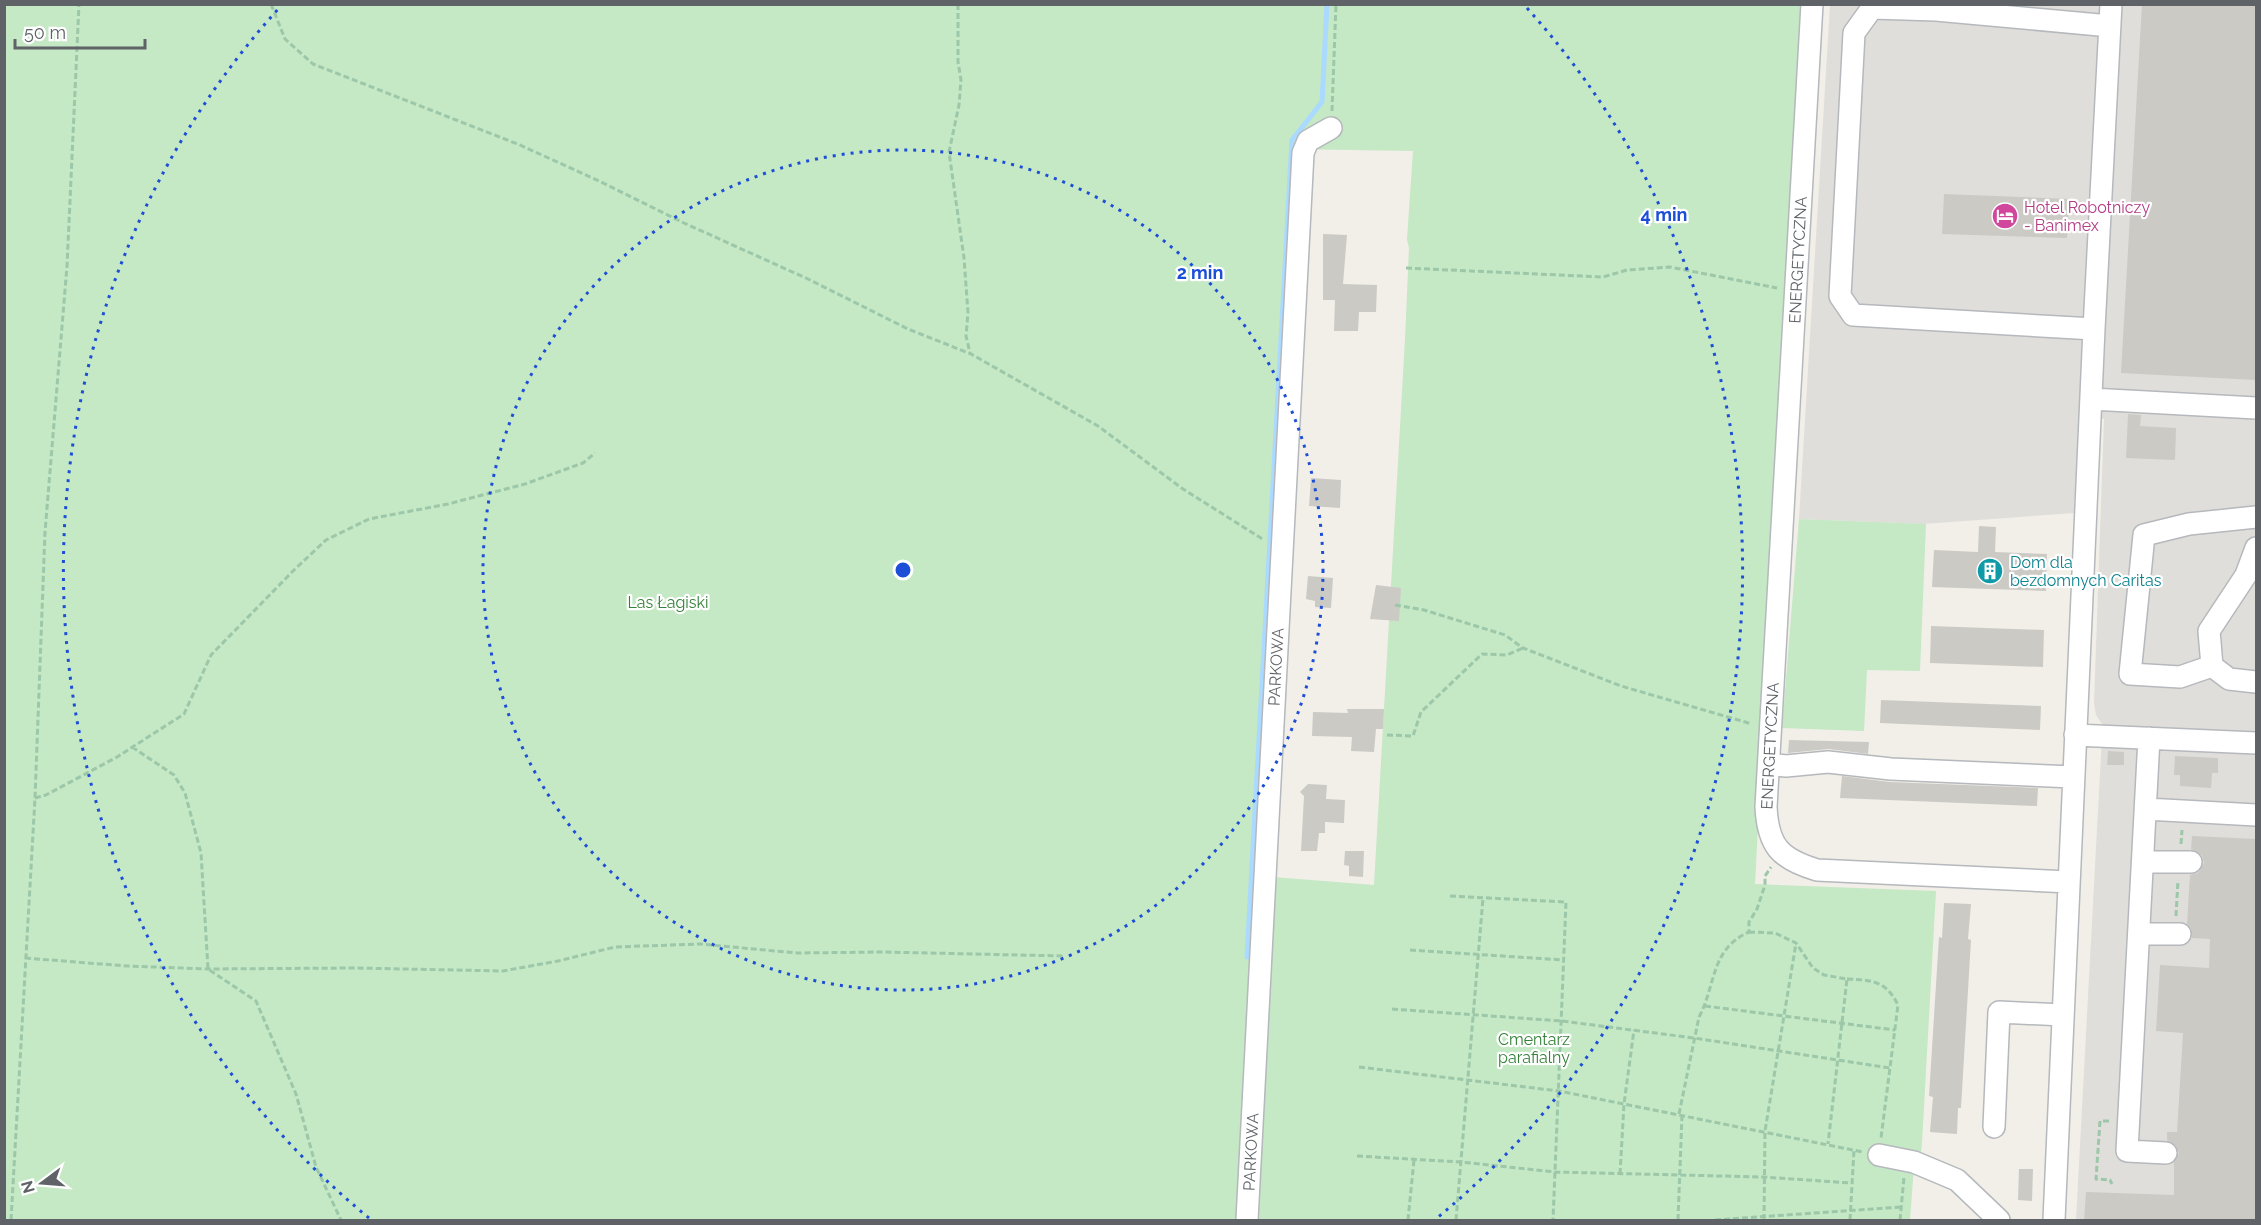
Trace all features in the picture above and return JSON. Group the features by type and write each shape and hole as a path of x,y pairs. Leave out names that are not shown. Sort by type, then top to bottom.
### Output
{"street":[{"name":"ENERGETYCZNA","path":"1812,4 1767,825 1781,853 1796,864 1817,870 2069,882"},
{"path":"2054,1221 2111,4"},
{"path":"2094,329 1853,315 1840,296 1840,284 1854,33 1872,8 1936,10 2110,26"},
{"name":"PARKOWA","path":"1247,1221 1303,153 1308,141 1331,128"},
{"path":"2091,399 2256,408"},
{"path":"2212,666 2180,677 2130,674 2145,535 2189,524 2256,517"},
{"path":"2256,548 2246,574 2209,632 2212,666 2229,679 2256,682"},
{"path":"2075,735 2256,743"},
{"path":"2149,738 2127,1151 2166,1153"},
{"path":"1769,764 1786,766 1828,762 1891,769 2073,777"},
{"path":"2146,809 2256,815"},
{"path":"2144,862 2191,862"},
{"path":"2139,934 2180,934"},
{"path":"1995,1127 1999,1012 2064,1015"},
{"path":"1879,1155 1905,1160 1957,1180 1999,1221"}],"path":[{"path":"10,1221 35,798 45,532 67,266 79,4"},
{"path":"271,4 285,39 313,64 520,145 601,182 684,224 808,279 908,329 970,354 1098,426 1183,489 1269,543 1282,546"},
{"path":"958,4 958,62 961,80 959,105 949,152 964,258 968,313 966,336 970,354"},
{"path":"1331,128 1336,4"},
{"path":"1406,268 1603,277 1627,270 1670,267 1796,294"},
{"path":"35,798 46,795 117,757 184,714 211,655 326,540 369,519 448,504 525,484 583,463 596,453"},
{"path":"1395,605 1424,610 1505,636 1522,648 1621,686 1771,730"},
{"path":"1387,735 1413,736 1421,712 1482,654 1507,655 1522,648"},
{"path":"132,747 174,775 185,793 201,853 208,969"},
{"path":"1749,932 1749,922 1757,909 1765,885 1765,876"},
{"path":"1450,896 1566,902 1553,1221"},
{"path":"1456,1221 1483,898"},
{"path":"1359,1067 1559,1091 1680,1115 1765,1131 1879,1155 1898,1005 1892,992 1881,984 1863,979 1824,975 1813,968 1796,943 1775,933 1749,932 1736,937 1720,957 1711,978 1705,1006 1699,1017 1694,1038 1680,1115 1678,1221"},
{"path":"1764,1219 1765,1131 1796,943"},
{"path":"25,958 127,966 208,969 356,968 502,971 558,962 615,947 700,944 797,953 883,952 1065,956"},
{"path":"1410,950 1564,960"},
{"path":"208,969 256,1002 296,1094 316,1167 341,1221"},
{"path":"1828,1144 1847,979"},
{"path":"1705,1006 1895,1030"},
{"path":"1392,1009 1562,1021 1694,1038 1890,1068"},
{"path":"1620,1174 1624,1104 1634,1030"},
{"path":"1850,1221 1854,1150"},
{"path":"1357,1156 1461,1162 1555,1172 1763,1177 1851,1183"},
{"path":"1408,1221 1414,1159"},
{"path":"1900,1221 1905,1160"},
{"path":"1715,1221 1764,1219 1849,1209 1901,1207"}],"shaded area":[{"path":"1830,5 2256,5 2256,1220 2076,1220 2102,736 2102,724 2096,715 2094,704 2104,419 2080,416 2074,513 1923,524 1799,519"}],"green space":[{"name":"Las Łagiski","path":"5,5 1801,5 1755,884 1936,891 1922,1143 1921,1152 1915,1152 1910,1220 1256,1220 1273,877 1374,885 1405,339 1409,248 1407,239 1413,151 1290,149 1241,1220 5,1220"},
{"path":"1799,519 1926,524 1920,671 1867,670 1864,731 1782,728"}],"building":[{"path":"2142,4 2256,4 2256,380 2121,373"},
{"name":"Hotel Robotniczy - Banimex","path":"1944,194 2069,199 2067,238 1942,234"},
{"path":"1323,234 1347,235 1343,284 1377,285 1376,312 1359,312 1358,331 1334,331 1335,300 1323,300"},
{"path":"2128,414 2141,415 2140,426 2176,428 2175,460 2126,458"},
{"path":"1311,478 1341,480 1340,508 1309,506"},
{"name":"Dom dla bezdomnych Caritas","path":"1979,526 1996,527 1995,552 2047,554 2046,591 1932,587 1934,550 1978,552"},
{"path":"1308,576 1333,578 1331,608 1315,607 1315,601 1306,599"},
{"path":"1376,585 1401,588 1399,621 1370,619"},
{"path":"1931,626 2044,630 2043,667 1930,663"},
{"path":"1881,700 2041,706 2040,730 1880,723"},
{"path":"1347,709 1384,709 1383,729 1376,729 1374,752 1351,751 1352,737 1312,736 1313,712 1348,713"},
{"path":"1789,740 1869,742 1868,754 1829,749 1788,753"},
{"path":"2108,751 2124,752 2124,765 2107,765"},
{"path":"2175,756 2218,758 2218,773 2212,773 2211,788 2180,786 2180,775 2174,775"},
{"path":"1842,776 1890,782 2038,788 2037,806 1840,798"},
{"path":"1308,784 1327,785 1326,799 1345,800 1344,823 1325,822 1325,833 1319,833 1317,851 1301,851 1304,796 1300,792"},
{"path":"2192,836 2256,839 2256,1221 2084,1221 2086,1192 2174,1195 2174,1162 2179,1153 2173,1143 2167,1140 2167,1132 2177,1132 2183,1033 2156,1031 2160,965 2209,968 2210,939 2192,938 2191,928 2187,924 2190,875 2198,873 2204,863 2202,855 2191,849"},
{"path":"1345,851 1364,851 1363,877 1349,876 1349,866 1344,865"},
{"path":"1944,903 1971,904 1961,1108 1958,1108 1957,1134 1930,1132 1933,1097 1929,1096 1939,937 1942,938"},
{"path":"2019,1169 2033,1169 2032,1201 2018,1200"}],"waterway":[{"path":"1247,957 1292,140 1322,102 1327,4"}],"place":[{"name":"Hotel Robotniczy - Banimex","path":"2005,216"},
{"name":"Dom dla bezdomnych Caritas","path":"1990,571"}],"park label":[{"name":"Cmentarz parafialny","path":"1534,1048"}]}
